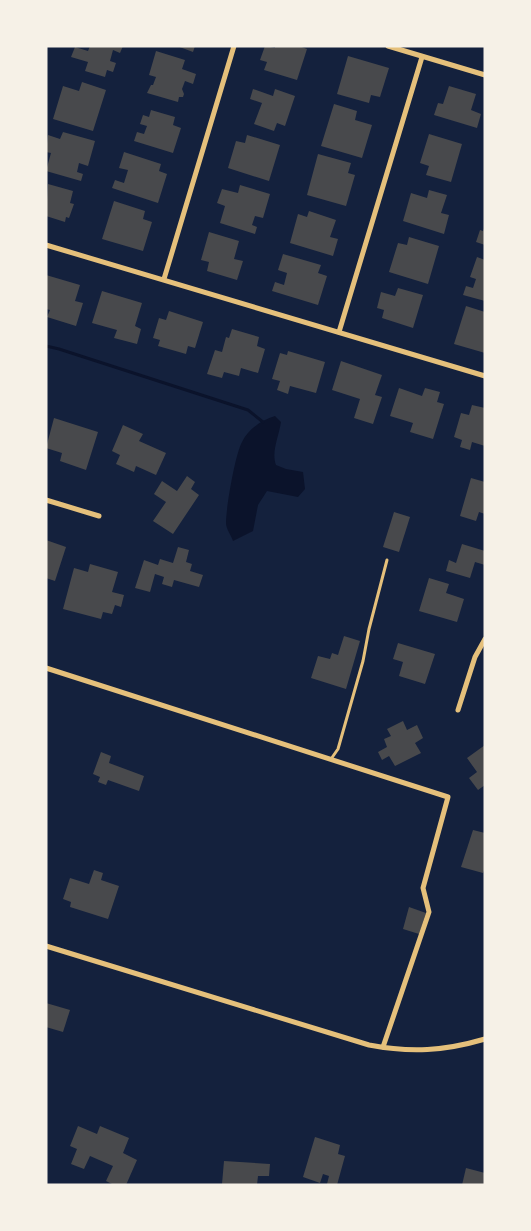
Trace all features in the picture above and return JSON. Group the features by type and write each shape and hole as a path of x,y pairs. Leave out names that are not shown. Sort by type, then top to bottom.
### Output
{"street":[{"path":"164,279 234,46"},
{"path":"388,46 485,75"},
{"path":"339,332 422,56"},
{"path":"46,245 485,376"},
{"path":"46,500 100,516"},
{"path":"458,710 475,657 485,639"},
{"path":"46,668 448,797 423,888 429,912 383,1047"},
{"path":"46,946 347,1039 394,1050 428,1051 460,1047 485,1039"}],"lane":[{"path":"331,759 338,749 363,661 368,629 387,560"}],"water":[{"path":"275,416 281,422 274,455 276,465 303,472 305,489 298,497 267,491 258,505 253,531 233,541 226,525 226,516 231,482 239,449 251,430 265,420"}],"building":[{"path":"90,46 123,46 120,53 113,50 110,61 116,63 113,72 107,70 105,77 85,71 88,62 71,57 75,47 88,51"},
{"path":"177,46 195,46 193,52"},
{"path":"265,46 275,48 275,46 299,46 307,49 297,80 264,70 267,62 260,60"},
{"path":"156,51 185,60 182,69 196,74 193,84 185,81 182,89 183,97 179,97 178,102 147,93 156,77 149,75"},
{"path":"348,56 389,68 380,97 371,95 369,103 337,94"},
{"path":"82,82 106,90 93,131 53,119 63,86 79,91"},
{"path":"449,86 476,94 471,110 481,114 477,128 434,115 438,103 443,104"},
{"path":"253,89 273,96 275,89 295,96 285,126 277,123 274,131 254,124 262,103 250,99"},
{"path":"334,104 357,111 355,120 372,125 362,158 321,146"},
{"path":"151,110 175,117 173,125 181,128 173,153 134,141 137,132 144,134 147,126 140,124 143,115 149,117"},
{"path":"63,132 95,141 88,166 79,163 77,172 83,174 81,181 46,171 51,153 46,152 48,135 60,139"},
{"path":"429,134 462,144 451,182 426,175 429,166 420,163"},
{"path":"247,135 280,145 269,181 228,168 236,141 245,143"},
{"path":"124,152 161,164 159,171 167,174 158,203 112,188 115,180 124,183 128,170 119,168"},
{"path":"318,154 351,163 348,173 355,175 346,206 307,195"},
{"path":"48,184 73,191 70,203 74,204 69,218 66,217 65,222 46,216"},
{"path":"240,185 270,194 263,218 255,216 252,225 257,227 255,234 220,223 225,206 217,203 222,189 238,193"},
{"path":"429,190 447,195 441,213 449,215 444,234 403,221 411,193 427,198"},
{"path":"114,201 145,211 143,219 152,222 143,251 102,239"},
{"path":"309,211 336,220 330,237 338,239 333,256 290,243 298,214 307,217"},
{"path":"485,226 485,245 476,242 480,230 483,231"},
{"path":"209,232 239,241 234,259 243,261 237,280 207,271 209,262 201,260"},
{"path":"409,237 439,246 428,284 389,272 398,243 407,245"},
{"path":"283,254 321,265 318,273 327,276 318,305 272,291 275,282 284,285 287,273 278,270"},
{"path":"477,257 485,260 485,301 463,295 466,286 473,288 476,279 470,277"},
{"path":"46,275 80,285 75,301 83,303 76,326 47,317 50,310 46,309"},
{"path":"398,288 423,295 413,328 382,318 384,310 377,308 381,292 395,296"},
{"path":"102,291 142,303 135,326 141,329 137,344 114,338 117,330 92,323"},
{"path":"466,306 485,312 485,353 454,344"},
{"path":"169,311 203,322 195,348 188,346 186,354 158,346 160,340 153,338 159,318 166,320"},
{"path":"232,329 259,337 257,346 265,349 258,373 241,368 239,376 224,372 222,378 207,374 215,350 222,352 226,337 229,338"},
{"path":"288,351 325,362 316,393 290,386 288,394 277,390 280,381 272,379 280,353 287,355"},
{"path":"341,361 382,375 375,395 382,397 373,424 354,418 360,399 332,390"},
{"path":"399,388 422,396 425,388 440,392 437,402 444,404 433,439 410,432 413,423 390,416"},
{"path":"472,405 485,408 485,446 472,442 470,450 460,447 462,440 454,437 461,413 469,415"},
{"path":"54,418 98,432 86,470 60,461 62,453 46,448"},
{"path":"123,425 143,434 139,441 166,453 156,475 136,466 134,472 116,464 120,455 112,451"},
{"path":"187,476 195,482 191,489 199,495 173,534 153,521 166,502 154,494 162,481 177,491"},
{"path":"471,478 485,482 485,514 479,512 476,521 460,516"},
{"path":"394,512 410,517 399,552 383,547"},
{"path":"46,540 66,547 55,581 46,578"},
{"path":"462,544 485,551 485,565 475,562 470,578 446,571 449,560 456,563"},
{"path":"178,547 189,550 186,562 192,564 190,571 203,575 199,587 174,580 172,587 162,584 164,577 155,574 150,592 135,588 144,560 158,565 160,559 173,563"},
{"path":"90,564 118,572 112,592 124,595 121,607 115,605 112,614 103,612 101,619 63,609 74,568 88,572"},
{"path":"429,578 449,584 446,593 464,599 457,622 419,611"},
{"path":"344,636 360,641 346,689 311,678 318,656 330,659 332,653 338,655"},
{"path":"398,643 435,654 425,684 399,676 403,662 393,659"},
{"path":"403,721 407,730 417,725 423,738 415,743 421,753 395,766 389,756 382,760 378,752 387,747 384,739 391,736 387,729"},
{"path":"485,745 485,785 478,790 469,778 477,772 467,758"},
{"path":"101,752 111,756 109,763 144,776 139,791 108,780 106,785 98,782 100,777 93,774"},
{"path":"473,830 485,833 485,868 483,873 461,867"},
{"path":"94,870 103,873 101,880 119,886 108,919 70,907 71,902 63,899 70,878 89,884"},
{"path":"409,907 426,913 419,934 403,929"},
{"path":"46,1003 70,1010 63,1032 46,1027"},
{"path":"78,1126 97,1134 100,1126 129,1138 123,1153 137,1160 126,1185 114,1185 106,1181 113,1166 90,1156 84,1169 71,1164 77,1149 70,1146"},
{"path":"315,1137 340,1145 338,1154 345,1156 337,1185 327,1184 329,1176 323,1174 320,1183 303,1177"},
{"path":"224,1161 270,1164 269,1176 258,1176 257,1185 222,1184"},
{"path":"466,1168 485,1173 485,1185 462,1185"}],"waterway":[{"path":"46,346 248,410 263,422"}]}
